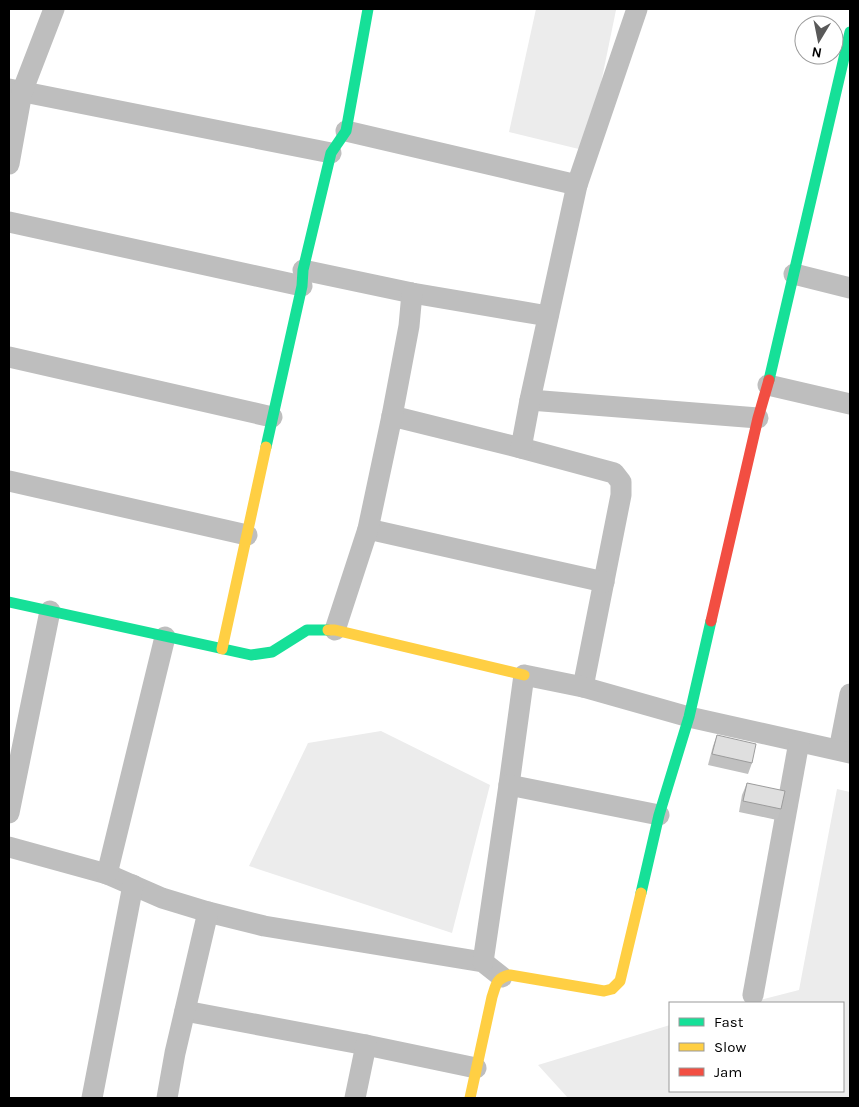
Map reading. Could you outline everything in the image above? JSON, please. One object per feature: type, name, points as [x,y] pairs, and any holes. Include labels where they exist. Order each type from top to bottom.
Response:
[{"type":"street","points":[[9,164],[15,90],[54,9]]},
{"type":"street","points":[[222,649],[331,153],[346,131],[368,9]]},
{"type":"street","points":[[521,448],[577,185],[637,9]]},
{"type":"street","points":[[470,1098],[492,997],[497,983],[502,977],[510,975],[604,991],[612,989],[620,981],[659,815],[689,717],[850,32]]},
{"type":"street","points":[[15,90],[331,153]]},
{"type":"street","points":[[346,131],[577,185]]},
{"type":"street","points":[[9,222],[303,278],[412,293],[548,316]]},
{"type":"street","points":[[794,274],[850,288]]},
{"type":"street","points":[[336,630],[368,528],[392,416],[412,293]]},
{"type":"street","points":[[9,357],[272,417]]},
{"type":"street","points":[[768,385],[850,404]]},
{"type":"street","points":[[530,400],[758,418]]},
{"type":"street","points":[[392,416],[614,473],[621,482],[604,582],[582,687]]},
{"type":"street","points":[[9,481],[247,535]]},
{"type":"street","points":[[368,528],[604,582]]},
{"type":"street","points":[[9,602],[251,655],[272,652],[307,630],[336,630],[582,687],[689,717],[844,752],[850,694]]},
{"type":"street","points":[[9,813],[50,612]]},
{"type":"street","points":[[107,874],[165,637]]},
{"type":"street","points":[[483,962],[524,675]]},
{"type":"street","points":[[753,995],[799,742]]},
{"type":"street","points":[[508,785],[659,815]]},
{"type":"street","points":[[9,847],[107,874],[162,898],[208,912],[264,926],[483,962],[502,977]]},
{"type":"street","points":[[92,1098],[133,885]]},
{"type":"street","points":[[167,1098],[175,1053],[208,912]]},
{"type":"street","points":[[185,1011],[476,1068]]},
{"type":"street","points":[[355,1098],[366,1046]]},
{"type":"shaded area","points":[[536,9],[616,10],[587,151],[509,132]]},
{"type":"shaded area","points":[[381,731],[490,785],[452,933],[249,866],[308,743]]},
{"type":"shaded area","points":[[837,789],[850,792],[850,1098],[568,1098],[538,1065],[669,1025],[669,1092],[844,1092],[844,1002],[752,1002],[799,990]]},
{"type":"building","points":[[717,735],[756,744],[752,763],[712,754]]},
{"type":"building","points":[[747,783],[785,791],[781,809],[743,801]]},
{"type":"traffic: fast","points":[[266,447],[302,286],[303,270],[331,153],[346,131],[368,9]]},
{"type":"traffic: fast","points":[[769,380],[850,32]]},
{"type":"traffic: fast","points":[[9,602],[251,655],[272,652],[307,630],[328,630]]},
{"type":"traffic: fast","points":[[641,893],[659,815],[689,717],[711,621]]},
{"type":"traffic: slow","points":[[222,649],[266,447]]},
{"type":"traffic: slow","points":[[328,630],[335,630],[524,675]]},
{"type":"traffic: slow","points":[[470,1098],[492,997],[499,980],[510,975],[604,991],[612,989],[620,981],[641,893]]},
{"type":"traffic: jam","points":[[711,621],[758,418],[769,380]]}]
